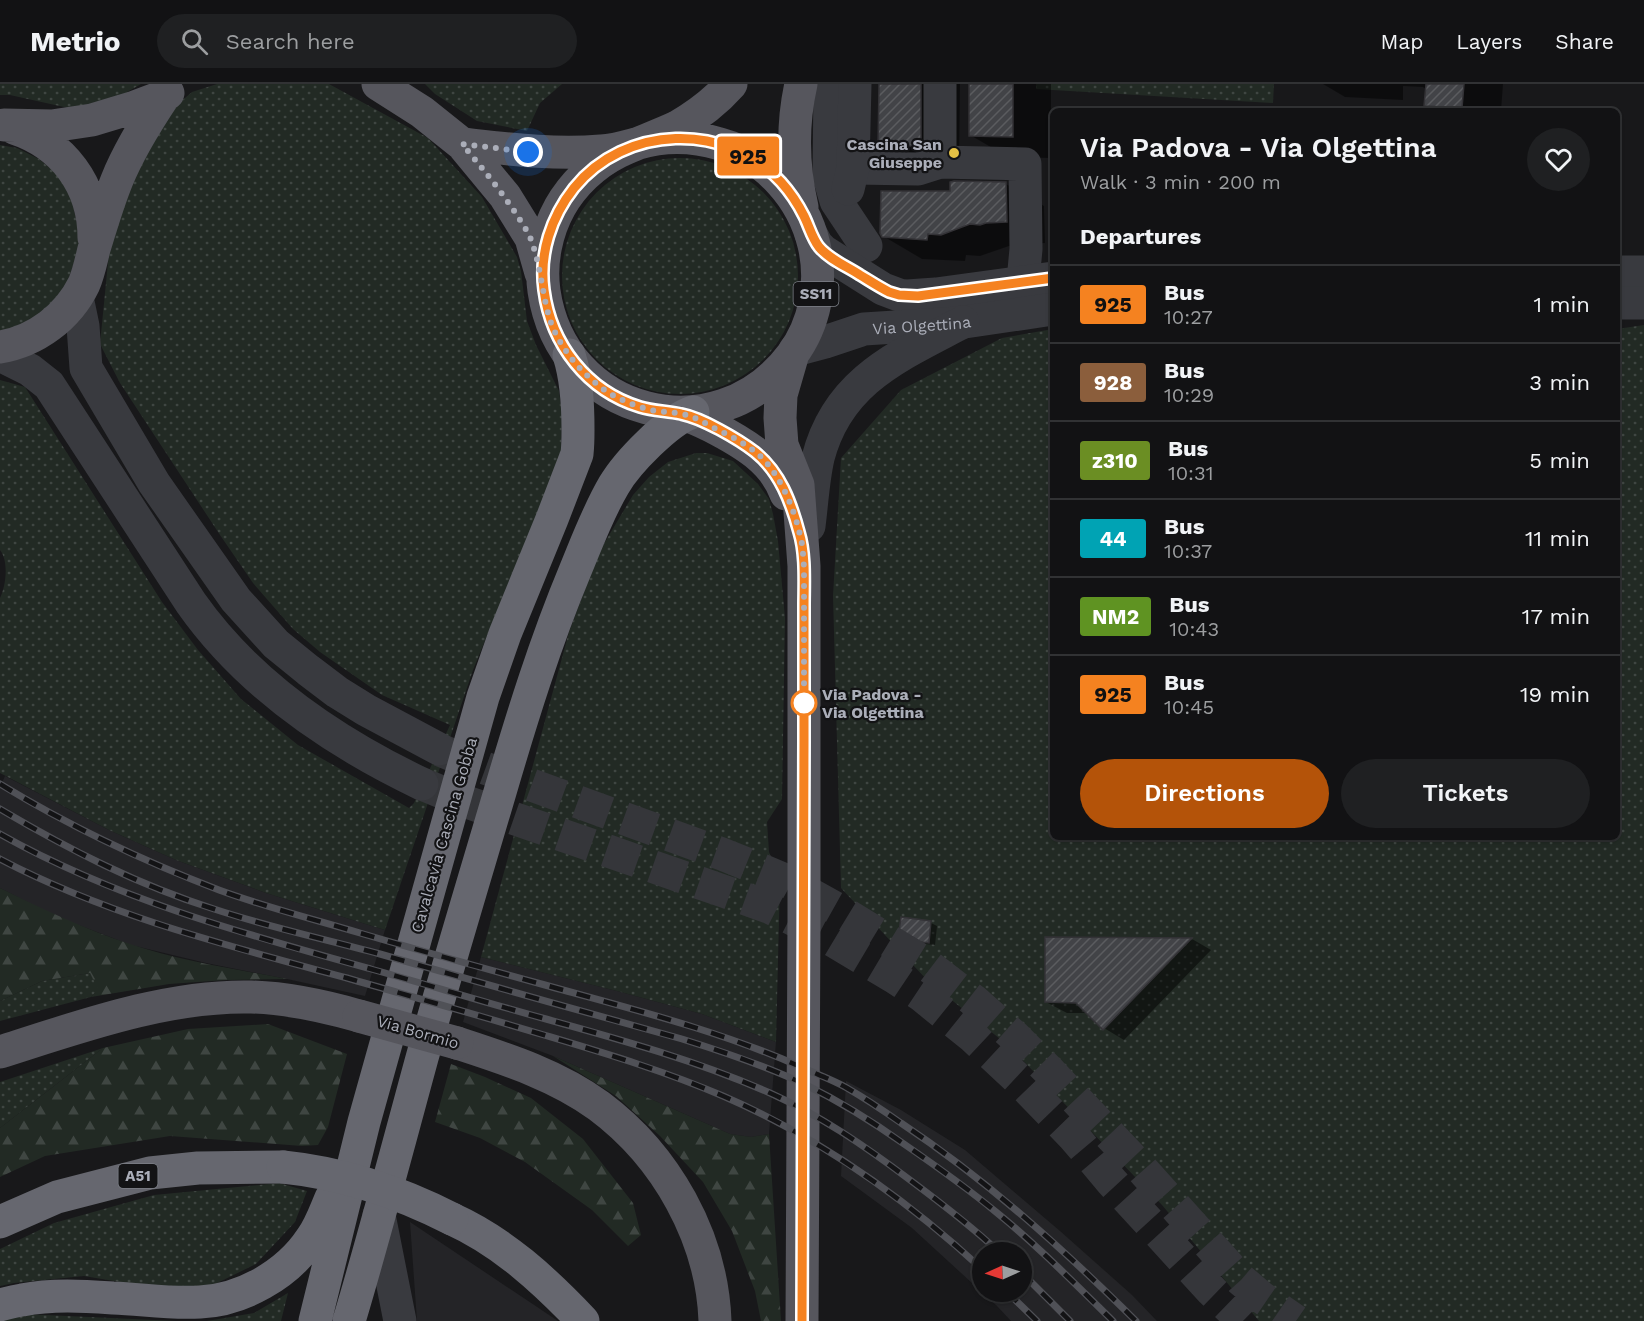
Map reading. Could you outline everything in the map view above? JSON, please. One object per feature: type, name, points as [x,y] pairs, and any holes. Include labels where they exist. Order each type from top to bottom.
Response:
[{"type":"highway","name":"Cavalcavia Cascina Gobba","points":[[315,1321],[364,1122],[483,697],[505,634],[577,454],[578,404],[568,355]]},
{"type":"highway","points":[[349,1321],[493,814],[554,625],[604,502],[615,483],[662,430],[685,413]]},
{"type":"highway","points":[[0,1305],[39,1298],[70,1297],[115,1298],[148,1302],[198,1302],[235,1296],[252,1288],[279,1273],[316,1233],[364,1122]]},
{"type":"highway","name":"A51","points":[[0,1222],[57,1197],[150,1173],[198,1168],[284,1167],[327,1173],[402,1196],[485,1237],[542,1280],[583,1321]]},
{"type":"main road","points":[[378,84],[422,112],[462,144],[505,196],[531,238],[543,283]]},
{"type":"main road","name":"SS11","points":[[731,84],[720,96],[687,120],[600,163],[585,176],[561,207],[546,244],[543,283],[550,321],[558,339],[580,370],[608,393],[641,407],[685,413],[726,405],[742,398],[772,378],[804,335],[810,319],[818,268],[797,184],[795,127],[801,84]]},
{"type":"main road","points":[[2,124],[52,126],[86,121],[118,113],[171,90]]},
{"type":"main road","points":[[0,347],[33,337],[59,318],[77,297],[89,272],[93,251],[123,166],[136,141],[171,90]]},
{"type":"main road","points":[[2,124],[44,141],[63,157],[74,171],[92,209],[93,251]]},
{"type":"main road","name":"SS11","points":[[635,145],[668,138],[701,139],[743,152],[762,164],[778,179],[792,196],[808,225]]},
{"type":"main road","points":[[462,144],[528,152],[604,151],[635,145]]},
{"type":"main road","points":[[795,350],[789,363],[781,395],[780,429],[785,453],[798,486],[802,551],[804,919],[802,1321]]},
{"type":"main road","points":[[685,413],[727,434],[764,460],[783,487],[802,551]]},
{"type":"main road","name":"Via Bormio","points":[[0,1052],[116,1017],[178,1003],[210,998],[250,997],[273,998],[326,1007],[457,1043],[525,1066],[598,1106],[639,1142],[654,1159],[695,1228],[721,1314]]},
{"type":"street","points":[[830,84],[829,177],[836,201],[866,246]]},
{"type":"street","points":[[808,225],[841,199],[847,190],[853,168],[855,84]]},
{"type":"street","points":[[940,84],[940,162]]},
{"type":"street","points":[[853,168],[918,169],[940,162],[1025,164],[1026,249],[1038,279]]},
{"type":"street","name":"Via Olgettina","points":[[808,225],[817,245],[835,260],[883,289],[899,295],[936,294],[1038,279]]},
{"type":"street","points":[[1620,272],[1644,272]]},
{"type":"street","points":[[77,297],[83,326],[86,368],[154,483],[236,600],[268,636],[337,692],[439,749]]},
{"type":"street","points":[[1620,303],[1644,303]]},
{"type":"street","name":"Via Olgettina","points":[[795,350],[864,329],[929,326],[1050,309]]},
{"type":"street","points":[[802,551],[817,462],[825,438],[843,404],[860,384],[880,368],[963,322]]},
{"type":"street","points":[[0,355],[30,370],[49,385],[191,603],[241,663],[272,691],[368,757],[422,784]]},
{"type":"street","points":[[379,1215],[400,1321]]},
{"type":"shaded area","points":[[5,776],[109,830],[176,860],[266,893],[385,930],[365,996],[131,945],[55,916],[0,888],[0,787]]},
{"type":"shaded area","points":[[481,957],[702,1014],[776,1042],[769,1134],[751,1137],[730,1134],[553,1056],[463,1022]]},
{"type":"shaded area","points":[[846,1081],[901,1110],[965,1150],[1132,1295],[1157,1321],[1011,1321],[993,1302],[1032,1302],[1032,1242],[972,1242],[972,1283],[912,1228],[841,1176]]},
{"type":"shaded area","points":[[410,1222],[558,1321],[417,1321]]},
{"type":"green space","points":[[0,84],[141,84],[122,95],[73,109],[10,95],[0,95]]},
{"type":"green space","points":[[217,84],[329,84],[428,138],[482,197],[517,257],[527,321],[559,391],[562,414],[561,455],[473,670],[385,930],[266,893],[176,860],[109,830],[0,773],[0,598],[6,574],[5,560],[0,550],[0,380],[25,387],[162,602],[198,650],[241,699],[298,745],[409,808],[414,803],[450,725],[382,695],[320,652],[293,629],[253,583],[220,535],[120,383],[100,344],[111,232],[154,124],[192,92]]},
{"type":"green space","points":[[425,84],[562,84],[540,103],[527,131],[477,121],[435,94]]},
{"type":"green space","points":[[1036,84],[1274,84],[1273,103],[1036,89]]},
{"type":"green space","points":[[0,145],[17,148],[39,159],[58,175],[71,195],[81,243],[65,289],[49,308],[29,322],[6,330],[0,330]]},
{"type":"green space","points":[[680,158],[725,167],[755,185],[771,201],[784,221],[793,242],[798,276],[789,321],[771,351],[755,367],[735,380],[714,389],[680,394],[635,385],[605,367],[589,351],[576,331],[567,310],[562,276],[571,231],[589,201],[605,185],[625,172],[646,163]]},
{"type":"green space","points":[[1644,325],[1644,1321],[1259,1321],[1162,1205],[1010,1047],[928,981],[841,888],[833,596],[841,458],[901,390],[1002,338],[1050,330],[1050,840],[1620,840],[1620,329]]},
{"type":"green space","points":[[696,453],[707,453],[733,461],[758,484],[769,499],[778,541],[785,618],[782,799],[767,822],[769,852],[780,880],[776,1042],[702,1014],[481,957],[569,632],[599,552],[633,495],[649,477],[668,462]]},
{"type":"green space","points":[[0,888],[64,918],[130,944],[188,960],[287,979],[169,984],[91,997],[98,989],[90,973],[42,981],[0,1001]]},
{"type":"green space","points":[[90,973],[99,989],[91,997],[0,1021],[0,1001],[42,981]]},
{"type":"green space","points":[[268,1024],[347,1054],[328,1127],[318,1145],[302,1146],[170,1136],[45,1156],[0,1177],[0,1128],[103,1048],[188,1029]]},
{"type":"green space","points":[[103,1048],[0,1128],[0,1082]]},
{"type":"green space","points":[[553,1056],[730,1134],[751,1137],[769,1134],[781,1321],[761,1321],[755,1291],[732,1231],[703,1182],[660,1136],[616,1096]]},
{"type":"green space","points":[[451,1064],[531,1098],[583,1139],[633,1203],[641,1235],[628,1246],[592,1210],[525,1162],[480,1138],[435,1122]]},
{"type":"green space","points":[[279,1183],[307,1191],[295,1222],[256,1264],[211,1286],[150,1287],[84,1276],[0,1286],[0,1249],[54,1223],[154,1195]]},
{"type":"green space","points":[[288,1293],[281,1321],[207,1321],[254,1313]]},
{"type":"green space","points":[[2,1313],[176,1321],[0,1321]]},
{"type":"building","points":[[879,84],[921,84],[921,146],[878,146]]},
{"type":"building","points":[[969,84],[1013,84],[1013,137],[969,136]]},
{"type":"building","points":[[1426,84],[1464,84],[1462,108],[1424,106]]},
{"type":"building","points":[[950,182],[1006,182],[1007,222],[970,224],[941,235],[928,234],[927,240],[882,237],[880,233],[881,191],[950,191]]},
{"type":"building","points":[[901,917],[931,921],[929,943],[898,939]]},
{"type":"building","points":[[1045,937],[1192,938],[1103,1030],[1076,1003],[1045,1002]]},
{"type":"tunnel","points":[[440,750],[722,854],[785,880],[922,961],[973,1000],[1015,1037],[1140,1167],[1241,1280],[1296,1321]]},
{"type":"tunnel","points":[[422,784],[461,800],[771,908],[827,937],[894,977],[921,995],[973,1037],[1018,1079],[1074,1137],[1212,1291],[1243,1321]]},
{"type":"railway","points":[[0,784],[107,842],[219,890],[289,913],[706,1031],[770,1054],[836,1082],[875,1105],[964,1168],[1023,1216],[1136,1321]]},
{"type":"railway","points":[[0,809],[104,865],[158,889],[214,909],[682,1039],[745,1060],[806,1085],[881,1128],[974,1194],[1056,1265],[1113,1321]]},
{"type":"railway","points":[[0,834],[89,878],[181,913],[631,1043],[743,1081],[807,1112],[859,1144],[893,1167],[988,1242]]},
{"type":"railway","points":[[0,859],[84,897],[170,928],[589,1049],[657,1070],[723,1096],[793,1130],[827,1150],[892,1194],[972,1260]]},
{"type":"railway","points":[[1032,1283],[1070,1321]]},
{"type":"railway","points":[[1017,1302],[1037,1321]]},
{"type":"bus line","name":"925","points":[[802,1321],[804,567],[801,536],[783,487],[770,466],[759,455],[727,434],[690,416],[658,411],[624,401],[608,393],[580,370],[558,339],[550,321],[543,283],[546,244],[552,225],[572,190],[600,163],[635,145],[657,139],[679,137],[722,144],[743,152],[762,164],[792,196],[804,215],[817,245],[835,260],[889,292],[918,296],[1050,278]]},
{"type":"place","name":"Cascina San Giuseppe","points":[[954,153]]},
{"type":"place","name":"Via Padova - Via Olgettina","points":[[804,703]]},
{"type":"route","points":[[528,152],[462,144],[505,196],[531,238],[550,321],[568,355],[580,370],[608,393],[641,407],[690,416],[747,446],[770,466],[783,487],[801,536],[804,567],[804,703]]}]
